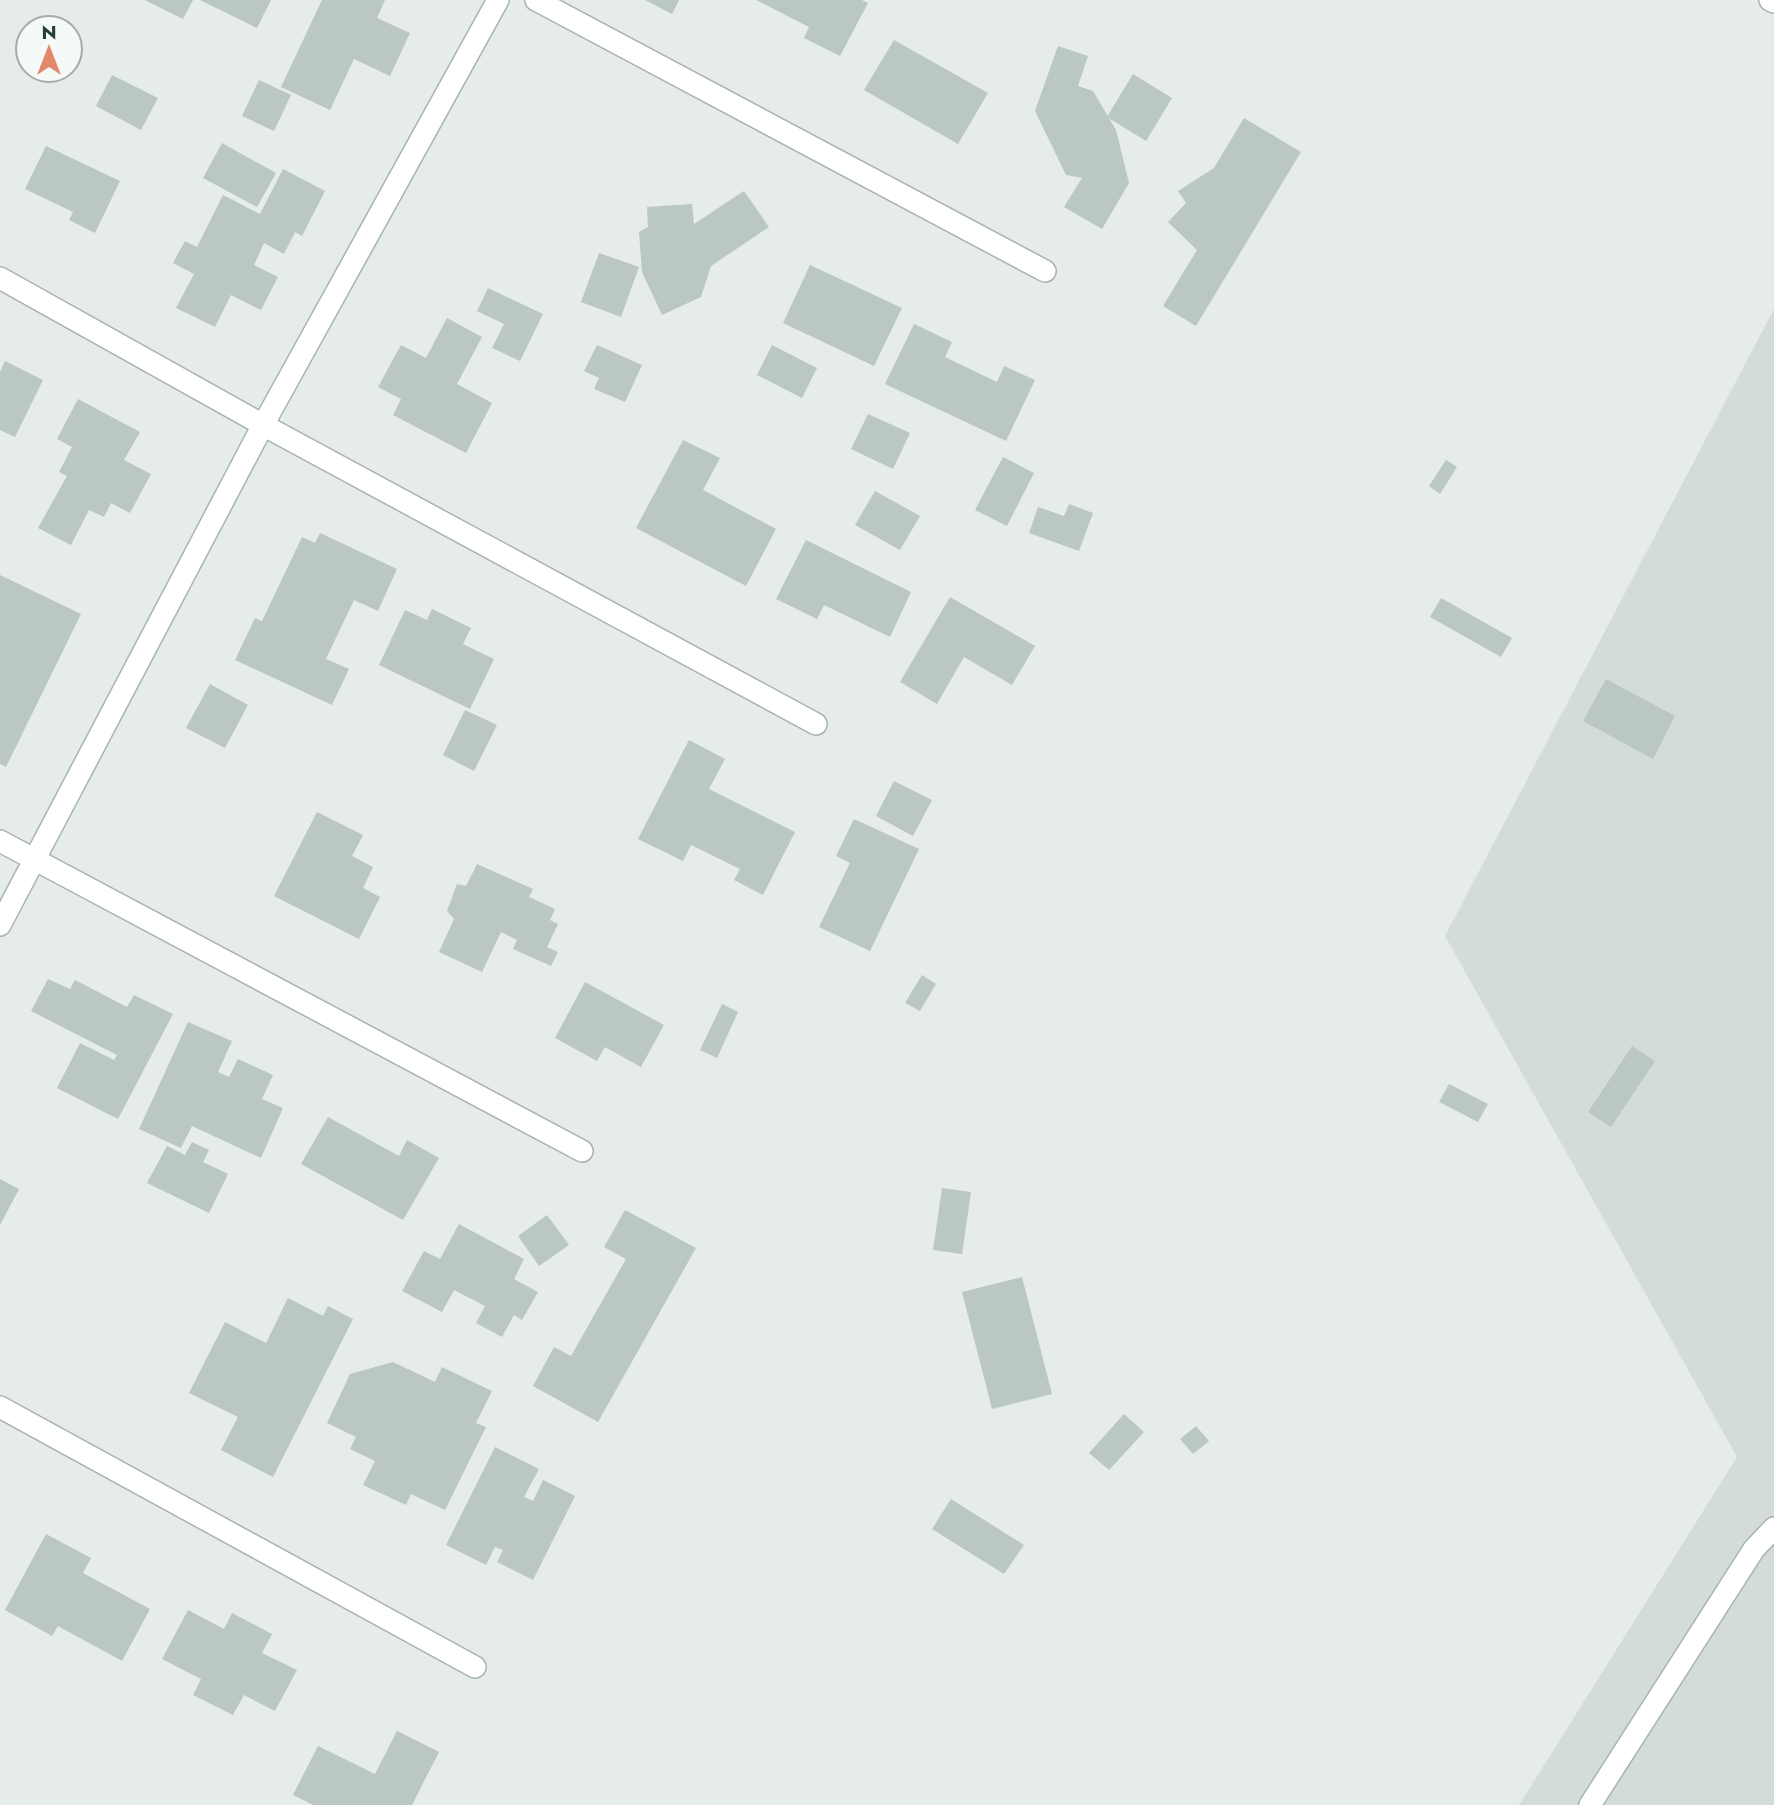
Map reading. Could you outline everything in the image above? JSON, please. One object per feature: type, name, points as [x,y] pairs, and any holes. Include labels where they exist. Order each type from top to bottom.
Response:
[{"type":"street","points":[[0,925],[263,425],[498,0]]},
{"type":"street","points":[[536,0],[1045,271]]},
{"type":"street","points":[[0,278],[263,425],[816,724]]},
{"type":"street","points":[[0,841],[582,1151]]},
{"type":"street","points":[[0,1407],[475,1667]]},
{"type":"street","points":[[1590,1805],[1754,1549],[1774,1528]]},
{"type":"shaded area","points":[[1774,309],[1774,1805],[1519,1805],[1737,1457],[1445,936]]},
{"type":"building","points":[[145,0],[193,0],[183,19]]},
{"type":"building","points":[[200,0],[271,0],[257,28]]},
{"type":"building","points":[[322,0],[385,0],[377,18],[410,33],[390,76],[354,59],[330,110],[281,87]]},
{"type":"building","points":[[645,0],[679,0],[672,14]]},
{"type":"building","points":[[756,0],[862,0],[868,3],[840,56],[804,38],[809,27]]},
{"type":"building","points":[[894,40],[988,93],[958,144],[864,90]]},
{"type":"building","points":[[1058,46],[1088,56],[1078,86],[1093,91],[1116,130],[1129,183],[1102,229],[1064,207],[1082,178],[1066,175],[1035,111]]},
{"type":"building","points":[[1133,74],[1172,98],[1146,141],[1107,117]]},
{"type":"building","points":[[112,75],[158,98],[141,130],[96,106]]},
{"type":"building","points":[[259,80],[291,95],[274,131],[242,116]]},
{"type":"building","points":[[1244,118],[1301,152],[1196,326],[1163,306],[1197,250],[1168,222],[1186,203],[1178,191],[1214,168]]},
{"type":"building","points":[[222,143],[276,173],[257,207],[203,178]]},
{"type":"building","points":[[46,146],[120,181],[95,233],[69,220],[73,212],[25,189]]},
{"type":"building","points":[[283,169],[325,191],[302,236],[295,232],[284,254],[264,243],[254,265],[278,277],[261,310],[231,295],[215,327],[176,308],[194,274],[173,263],[185,241],[197,247],[223,195],[260,214]]},
{"type":"building","points":[[744,191],[769,227],[711,266],[701,297],[662,315],[642,272],[639,232],[648,227],[647,207],[692,204],[694,224]]},
{"type":"building","points":[[599,253],[639,267],[621,317],[581,302]]},
{"type":"building","points":[[810,265],[902,308],[874,366],[783,323]]},
{"type":"building","points":[[488,288],[543,314],[520,361],[492,348],[504,324],[477,311]]},
{"type":"building","points":[[447,318],[482,337],[457,384],[492,403],[466,453],[393,415],[401,399],[378,387],[401,345],[426,358]]},
{"type":"building","points":[[914,324],[952,342],[945,357],[997,382],[1004,366],[1035,380],[1006,441],[885,384]]},
{"type":"building","points":[[597,345],[642,365],[625,402],[594,389],[599,378],[584,371]]},
{"type":"building","points":[[772,345],[817,368],[802,398],[757,375]]},
{"type":"building","points":[[5,361],[43,380],[15,437],[0,430],[0,372]]},
{"type":"building","points":[[78,399],[140,432],[124,460],[151,474],[130,513],[111,503],[104,517],[89,510],[71,545],[38,528],[67,476],[59,472],[72,447],[57,439]]},
{"type":"building","points":[[868,414],[910,433],[893,469],[851,449]]},
{"type":"building","points":[[683,440],[720,458],[703,490],[776,529],[746,586],[636,528]]},
{"type":"building","points":[[1003,457],[1034,473],[1007,526],[975,510]]},
{"type":"building","points":[[1446,460],[1457,467],[1440,494],[1429,486]]},
{"type":"building","points":[[875,491],[920,516],[900,550],[855,525]]},
{"type":"building","points":[[1069,504],[1093,513],[1079,551],[1029,533],[1038,507],[1064,516]]},
{"type":"building","points":[[320,533],[397,569],[378,611],[354,600],[326,659],[349,669],[332,705],[235,660],[255,618],[262,621],[302,537],[315,543]]},
{"type":"building","points":[[806,540],[911,592],[890,637],[824,605],[817,619],[776,599]]},
{"type":"building","points":[[0,575],[81,614],[6,767],[0,764]]},
{"type":"building","points":[[950,597],[1035,646],[1012,685],[964,657],[937,704],[900,682]]},
{"type":"building","points":[[1441,598],[1512,638],[1501,657],[1430,617]]},
{"type":"building","points":[[432,609],[471,628],[463,644],[494,659],[470,709],[379,665],[405,610],[427,620]]},
{"type":"building","points":[[1606,679],[1675,716],[1653,759],[1583,721]]},
{"type":"building","points":[[210,684],[248,705],[225,748],[186,728]]},
{"type":"building","points":[[465,710],[497,725],[474,771],[443,755]]},
{"type":"building","points":[[689,740],[725,759],[709,789],[795,832],[763,895],[734,880],[740,869],[691,845],[683,861],[638,839]]},
{"type":"building","points":[[894,781],[932,800],[913,836],[876,816]]},
{"type":"building","points":[[317,812],[363,835],[352,856],[373,867],[363,888],[380,897],[359,939],[274,896]]},
{"type":"building","points":[[854,819],[919,849],[870,951],[819,927],[850,863],[836,856]]},
{"type":"building","points":[[477,864],[533,889],[529,897],[555,909],[550,920],[558,924],[547,947],[558,952],[551,966],[513,949],[517,940],[501,932],[482,972],[439,952],[454,919],[447,911],[457,884],[466,886]]},
{"type":"building","points":[[922,975],[936,984],[920,1011],[905,1003]]},
{"type":"building","points":[[48,979],[70,989],[75,980],[127,1007],[134,995],[173,1014],[118,1119],[57,1088],[80,1043],[114,1060],[117,1055],[31,1011]]},
{"type":"building","points":[[585,982],[664,1025],[641,1067],[605,1047],[597,1061],[555,1038]]},
{"type":"building","points":[[722,1004],[738,1012],[717,1058],[700,1050]]},
{"type":"building","points":[[188,1022],[232,1041],[218,1072],[229,1077],[238,1059],[273,1075],[262,1099],[283,1108],[261,1158],[192,1126],[181,1148],[139,1129]]},
{"type":"building","points":[[1632,1046],[1655,1061],[1611,1127],[1588,1112]]},
{"type":"building","points":[[1449,1084],[1488,1104],[1478,1122],[1439,1102]]},
{"type":"building","points":[[328,1117],[399,1156],[407,1140],[439,1158],[403,1220],[301,1164]]},
{"type":"building","points":[[192,1142],[209,1150],[203,1162],[228,1174],[209,1213],[147,1183],[167,1146],[185,1155]]},
{"type":"building","points":[[0,1179],[19,1189],[0,1225]]},
{"type":"building","points":[[942,1188],[971,1192],[962,1254],[933,1250]]},
{"type":"building","points":[[625,1210],[696,1248],[598,1422],[533,1386],[554,1347],[571,1356],[626,1259],[604,1247]]},
{"type":"building","points":[[547,1215],[569,1245],[539,1266],[518,1236]]},
{"type":"building","points":[[459,1224],[524,1259],[514,1279],[538,1292],[522,1320],[514,1315],[502,1337],[476,1323],[485,1306],[454,1290],[442,1312],[402,1291],[424,1251],[440,1259]]},
{"type":"building","points":[[1022,1277],[1052,1394],[992,1409],[962,1292]]},
{"type":"building","points":[[288,1298],[323,1316],[328,1306],[353,1319],[273,1477],[221,1450],[238,1417],[189,1393],[225,1322],[266,1343]]},
{"type":"building","points":[[393,1362],[435,1382],[442,1367],[492,1391],[476,1423],[486,1427],[445,1510],[411,1494],[406,1505],[363,1485],[375,1461],[350,1449],[356,1437],[327,1423],[350,1374]]},
{"type":"building","points":[[1124,1414],[1144,1432],[1109,1470],[1089,1453]]},
{"type":"building","points":[[1196,1426],[1209,1441],[1193,1454],[1180,1439]]},
{"type":"building","points":[[495,1447],[539,1469],[524,1497],[533,1501],[543,1480],[575,1496],[533,1580],[497,1562],[503,1550],[495,1547],[486,1565],[446,1545]]},
{"type":"building","points":[[951,1499],[1024,1545],[1004,1574],[932,1529]]},
{"type":"building","points":[[46,1534],[91,1558],[83,1573],[150,1609],[122,1661],[58,1626],[52,1636],[5,1610]]},
{"type":"building","points":[[188,1610],[224,1629],[232,1613],[272,1634],[262,1653],[297,1670],[275,1711],[244,1695],[233,1715],[193,1695],[201,1679],[162,1659]]},
{"type":"building","points":[[397,1731],[439,1752],[412,1805],[313,1805],[293,1795],[318,1746],[375,1774]]}]
